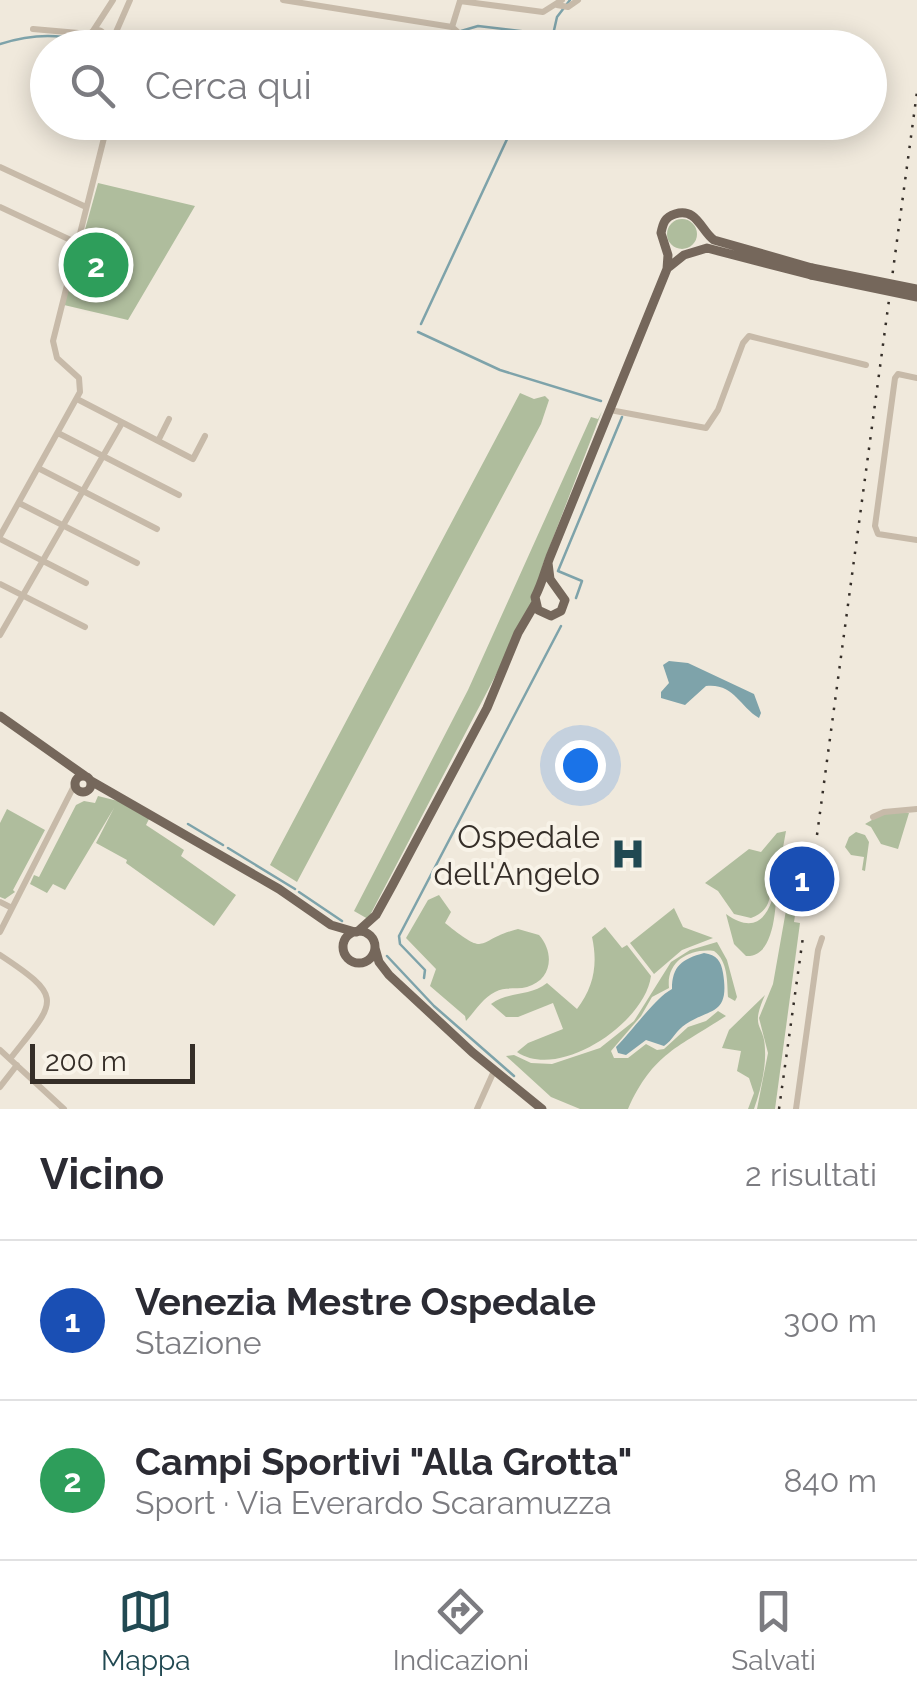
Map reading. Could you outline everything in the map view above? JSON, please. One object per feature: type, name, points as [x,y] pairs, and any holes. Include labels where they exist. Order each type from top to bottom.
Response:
[{"type":"main road","points":[[344,946],[376,915],[487,708],[518,633],[535,604],[667,269],[669,259],[661,231],[672,215],[690,214],[714,240],[811,272],[917,289]]},
{"type":"main road","points":[[696,250],[703,230]]},
{"type":"main road","points":[[666,247],[684,254]]},
{"type":"main road","points":[[667,269],[684,254],[718,250],[917,297]]},
{"type":"main road","points":[[527,620],[556,614],[564,607],[564,594],[550,579],[548,563]]},
{"type":"main road","points":[[542,588],[556,587]]},
{"type":"main road","points":[[535,604],[545,615]]},
{"type":"main road","points":[[0,716],[66,764],[82,784],[126,801],[279,889],[331,925],[367,934],[378,962],[389,975],[494,1071],[542,1109]]},
{"type":"main road","points":[[362,963],[372,957],[376,915]]},
{"type":"main road","points":[[331,925],[349,959],[389,975]]},
{"type":"street","points":[[98,30],[98,21],[113,0]]},
{"type":"street","points":[[114,30],[130,0]]},
{"type":"street","points":[[282,0],[450,30]]},
{"type":"street","points":[[456,30],[460,0],[539,12],[578,0]]},
{"type":"street","points":[[33,29],[39,30]]},
{"type":"street","points":[[86,583],[0,538],[81,388],[79,378],[53,350],[103,140]]},
{"type":"street","points":[[0,167],[86,208]]},
{"type":"street","points":[[0,207],[78,243]]},
{"type":"street","points":[[56,288],[66,292]]},
{"type":"street","points":[[610,410],[706,428],[718,410],[749,336],[866,365]]},
{"type":"street","points":[[917,378],[898,374],[895,378],[874,526],[876,534],[917,540]]},
{"type":"street","points":[[77,399],[193,459],[205,436]]},
{"type":"street","points":[[158,441],[169,419]]},
{"type":"street","points":[[0,634],[122,423]]},
{"type":"street","points":[[58,433],[180,495]]},
{"type":"street","points":[[38,468],[157,529]]},
{"type":"street","points":[[19,503],[138,563]]},
{"type":"street","points":[[0,584],[85,627]]},
{"type":"street","points":[[0,932],[70,797],[82,784]]},
{"type":"street","points":[[873,817],[917,809]]},
{"type":"street","points":[[0,902],[12,908]]},
{"type":"street","points":[[796,1109],[822,938]]},
{"type":"street","points":[[0,955],[40,982],[46,994],[41,1019],[10,1059]]},
{"type":"street","points":[[0,1050],[63,1108]]},
{"type":"street","points":[[0,1087],[17,1066]]},
{"type":"street","points":[[477,1109],[494,1071]]},
{"type":"green space","points":[[98,183],[195,206],[128,320],[64,305]]},
{"type":"green space","points":[[682,219],[693,223],[697,234],[693,245],[682,249],[671,245],[667,234],[671,223]]},
{"type":"green space","points":[[520,393],[549,400],[541,424],[297,882],[270,865]]},
{"type":"green space","points":[[602,411],[543,564],[533,604],[368,919],[354,911],[468,690],[591,417],[598,419]]},
{"type":"green space","points":[[98,796],[118,801],[149,819],[146,825],[184,850],[181,856],[236,895],[214,926],[127,860],[96,843],[114,808],[65,890],[53,884],[47,893],[30,884],[34,875],[39,877],[76,805],[84,801],[95,803]]},
{"type":"green space","points":[[7,809],[45,830],[15,892],[5,899],[0,897],[0,823]]},
{"type":"green space","points":[[884,813],[909,813],[898,849],[881,844],[865,824]]},
{"type":"green space","points":[[786,831],[779,870],[771,870],[770,897],[765,909],[751,918],[734,914],[718,891],[705,883],[749,849],[761,852],[777,833]]},
{"type":"green space","points":[[856,832],[865,835],[869,842],[865,871],[864,857],[851,855],[845,847]]},
{"type":"green space","points":[[777,880],[769,939],[756,954],[746,956],[734,944],[726,914],[738,921],[756,922],[768,910]]},
{"type":"green space","points":[[791,882],[799,890],[794,922],[800,923],[775,1109],[757,1109],[768,1053],[759,1018],[773,984]]},
{"type":"green space","points":[[439,895],[451,912],[445,923],[476,944],[518,929],[539,935],[549,958],[542,978],[527,987],[495,992],[466,1021],[430,986],[436,969],[406,938],[428,900]]},
{"type":"green space","points":[[674,908],[683,927],[713,938],[682,950],[654,974],[630,943]]},
{"type":"green space","points":[[605,927],[622,948],[627,945],[651,976],[633,1012],[598,1042],[576,1053],[535,1059],[517,1052],[528,1043],[563,1029],[553,1003],[518,1017],[506,1017],[491,1004],[547,983],[577,1009],[593,975],[592,937]]},
{"type":"green space","points":[[717,942],[727,960],[735,1001],[728,997],[724,966],[714,951],[696,952],[675,964],[669,988],[652,997],[641,1016],[611,1051],[614,1058],[628,1058],[646,1044],[664,1049],[688,1027],[706,1021],[718,1011],[726,1016],[658,1063],[628,1109],[580,1109],[551,1097],[506,1056],[552,1064],[600,1048],[634,1021],[671,962],[690,950]]},
{"type":"green space","points":[[765,995],[758,1021],[764,1042],[764,1073],[754,1109],[748,1109],[754,1093],[749,1078],[737,1071],[741,1051],[722,1048],[729,1030]]},
{"type":"water","points":[[669,661],[688,663],[754,694],[759,718],[730,692],[715,686],[706,686],[685,705],[661,698],[669,683],[663,665]]},
{"type":"water","points":[[704,953],[715,957],[721,965],[721,1004],[683,1026],[664,1046],[646,1040],[626,1055],[618,1053],[616,1047],[672,989],[680,965]]},
{"type":"waterway","points":[[554,30],[557,17],[570,0]]},
{"type":"waterway","points":[[464,30],[478,26],[511,30]]},
{"type":"waterway","points":[[0,44],[30,37]]},
{"type":"waterway","points":[[421,324],[507,140]]},
{"type":"waterway","points":[[418,332],[500,370],[601,401]]},
{"type":"waterway","points":[[576,598],[582,581],[558,571],[622,417]]},
{"type":"waterway","points":[[424,978],[425,970],[400,944],[399,936],[561,626]]},
{"type":"waterway","points":[[188,824],[223,845]]},
{"type":"waterway","points":[[228,848],[295,889]]},
{"type":"waterway","points":[[299,892],[342,921]]},
{"type":"waterway","points":[[387,956],[434,1006],[514,1076]]},
{"type":"railway","points":[[817,835],[917,92]]},
{"type":"railway","points":[[779,1109],[803,937]]},
{"type":"place","name":"Campi Sportivi \"Alla Grotta\"","points":[[96,265]]},
{"type":"place","name":"Ospedale dell'Angelo","points":[[628,854]]},
{"type":"place","name":"Venezia Mestre Ospedale","points":[[802,879]]}]
